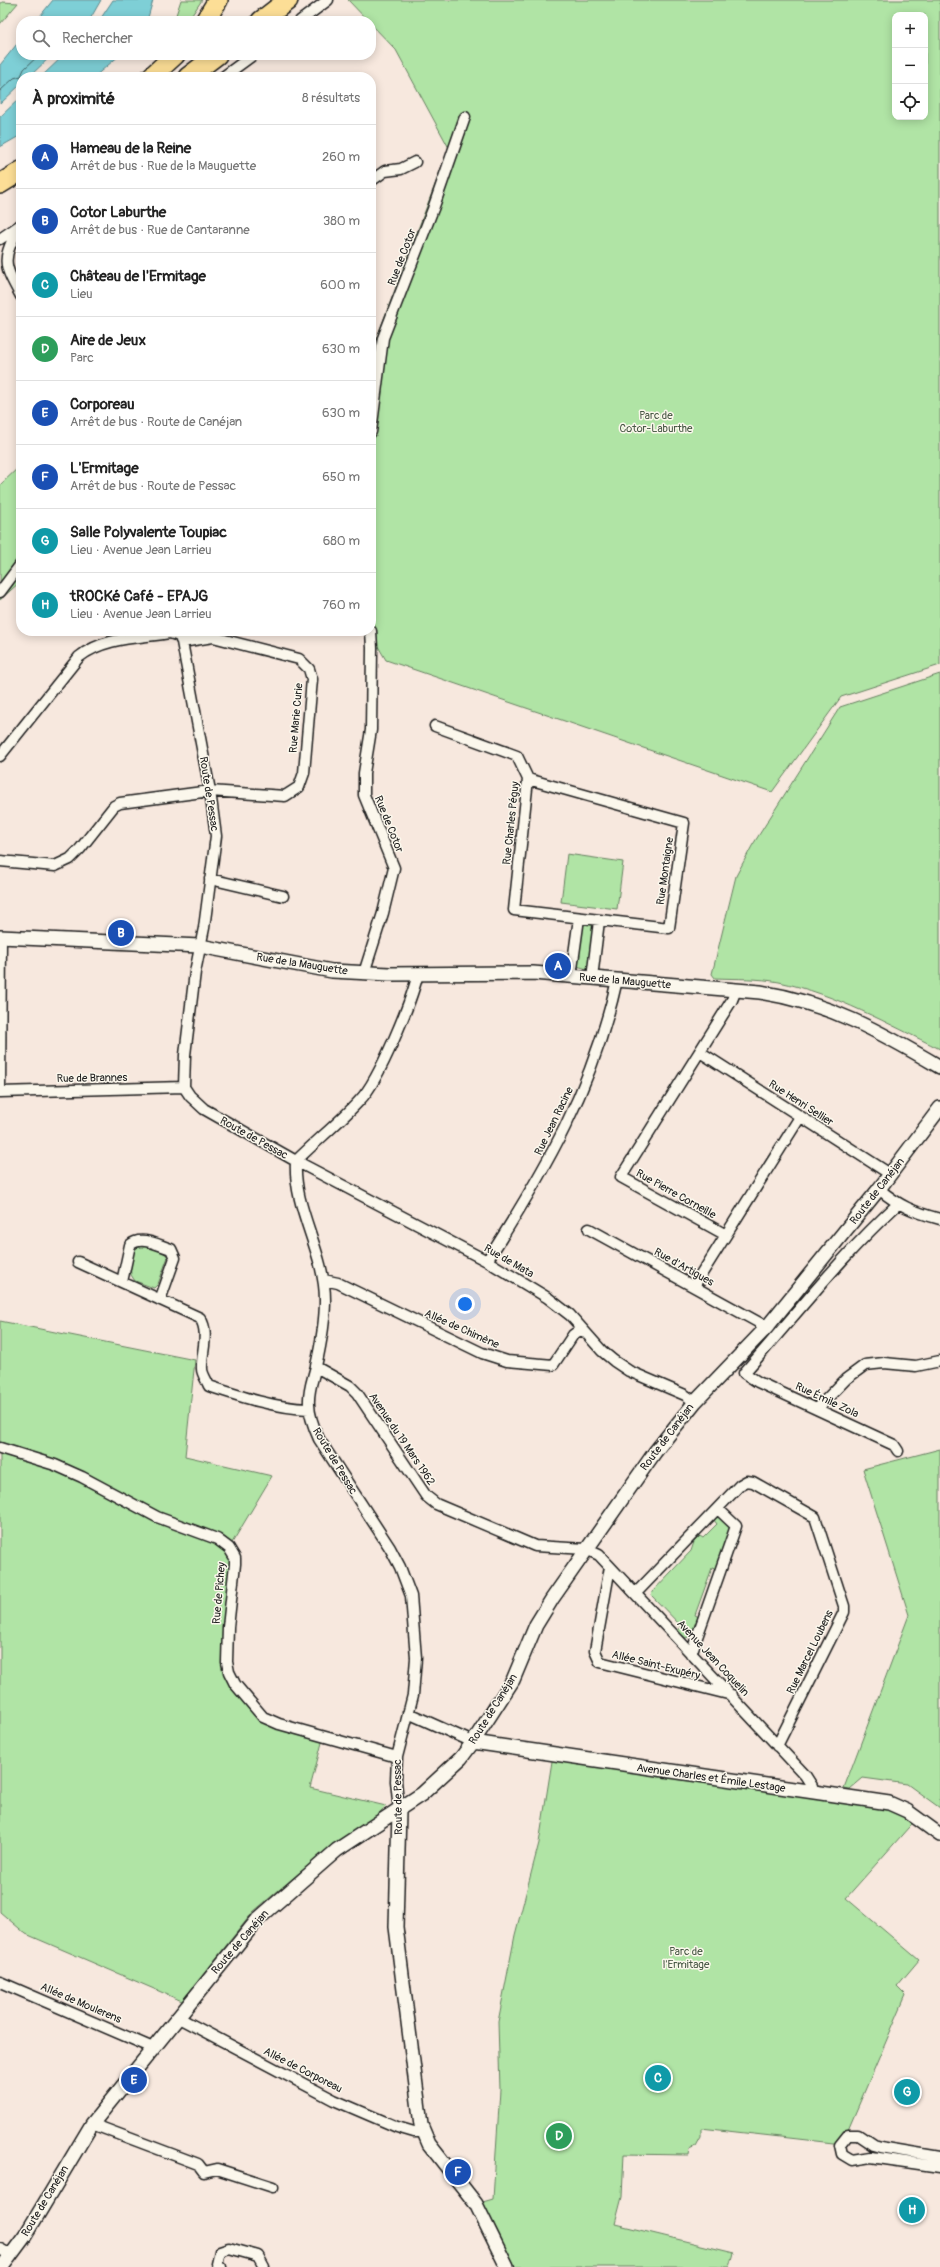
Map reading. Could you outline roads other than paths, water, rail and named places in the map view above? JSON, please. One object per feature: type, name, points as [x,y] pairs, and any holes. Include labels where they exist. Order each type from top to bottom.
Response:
[{"type":"highway","points":[[208,16],[218,0]]},
{"type":"highway","points":[[267,16],[288,0]]},
{"type":"highway","points":[[157,72],[170,60]]},
{"type":"highway","points":[[195,72],[210,60]]},
{"type":"highway","points":[[0,184],[16,174]]},
{"type":"highway","points":[[0,196],[16,188]]},
{"type":"street","points":[[307,16],[328,0]]},
{"type":"street","points":[[230,72],[246,60]]},
{"type":"street","name":"Rue de Cotor","points":[[376,393],[383,338],[433,209],[465,117]]},
{"type":"street","points":[[376,177],[385,171],[401,169],[415,162]]},
{"type":"street","points":[[0,239],[16,228]]},
{"type":"street","points":[[16,235],[5,258],[8,273],[16,287]]},
{"type":"street","points":[[0,592],[16,571]]},
{"type":"street","name":"Rue Marie Curie","points":[[0,756],[79,657],[88,650],[111,642],[150,636]]},
{"type":"street","name":"Rue Marie Curie","points":[[0,861],[55,866],[70,859],[80,849],[114,806],[120,803],[210,792],[285,796],[299,787],[304,773],[312,679],[309,669],[299,659],[213,637],[181,639],[176,636]]},
{"type":"street","name":"Rue de Cotor","points":[[364,973],[383,913],[394,868],[364,795],[364,773],[371,730],[371,636]]},
{"type":"street","name":"Route de Pessac","points":[[181,639],[210,792],[216,836],[189,1016],[183,1078],[184,1087],[196,1104],[296,1161],[295,1181],[324,1280],[325,1299],[323,1329],[316,1367],[309,1389],[309,1409],[319,1439],[390,1548],[408,1586],[413,1605],[416,1658],[413,1695],[397,1757],[396,1781],[399,1812],[397,1939],[422,2132],[429,2144],[476,2204],[507,2267]]},
{"type":"street","name":"Rue Charles Péguy","points":[[435,726],[516,756],[528,779],[514,910]]},
{"type":"street","name":"Rue Montaigne","points":[[514,910],[669,928],[684,823],[528,779]]},
{"type":"street","points":[[210,879],[284,896]]},
{"type":"street","points":[[571,976],[579,918]]},
{"type":"street","points":[[592,978],[599,921]]},
{"type":"street","points":[[0,1092],[1,937]]},
{"type":"street","name":"Rue de la Mauguette","points":[[1,937],[200,946],[315,969],[364,973],[506,972],[736,990],[795,998],[828,1008],[856,1021],[940,1067]]},
{"type":"street","points":[[296,1161],[361,1100],[371,1084],[412,992],[418,973]]},
{"type":"street","name":"Rue Jean Racine","points":[[487,1261],[527,1199],[568,1124],[593,1066],[617,980]]},
{"type":"street","name":"Rue Pierre Corneille","points":[[726,1235],[621,1177],[732,1000],[736,990]]},
{"type":"street","name":"Rue Henri Sellier","points":[[700,1052],[890,1174]]},
{"type":"street","name":"Rue de Brannes","points":[[0,1092],[184,1087]]},
{"type":"street","name":"Route de Canéjan","points":[[2,2267],[5,2252],[25,2236],[92,2124],[258,1918],[337,1850],[399,1812],[431,1786],[461,1758],[513,1680],[536,1625],[586,1549],[655,1452],[694,1402],[767,1326],[879,1188],[940,1108]]},
{"type":"street","points":[[694,1286],[800,1117]]},
{"type":"street","name":"Rue de Mata","points":[[296,1161],[487,1261],[548,1298],[570,1315],[581,1329],[614,1361],[629,1371],[685,1395],[694,1402]]},
{"type":"street","points":[[879,1188],[898,1204],[920,1214],[940,1219]]},
{"type":"street","name":"Rue Émile Zola","points":[[898,1204],[839,1261],[744,1373],[758,1382],[894,1445],[898,1451]]},
{"type":"street","name":"Rue d'Artigues","points":[[589,1229],[767,1326]]},
{"type":"street","points":[[122,1282],[130,1245],[133,1242],[140,1240],[171,1249],[175,1258],[160,1300]]},
{"type":"street","points":[[78,1262],[200,1318],[204,1324],[202,1370],[209,1386],[249,1400],[296,1409],[309,1409]]},
{"type":"street","name":"Allée de Chimène","points":[[324,1280],[338,1283],[476,1350],[507,1361],[553,1365],[572,1335],[581,1329]]},
{"type":"street","points":[[817,1409],[846,1379],[865,1365],[884,1363],[916,1366],[940,1361]]},
{"type":"street","name":"Avenue du 19 Mars 1962","points":[[316,1367],[350,1386],[357,1393],[426,1496],[436,1504],[534,1546],[586,1549]]},
{"type":"street","name":"Rue de Pichey","points":[[0,1448],[23,1454],[82,1477],[157,1517],[217,1539],[229,1548],[235,1558],[235,1564],[227,1662],[235,1684],[263,1717],[279,1724],[397,1757]]},
{"type":"street","name":"Rue Marcel Loubens","points":[[636,1593],[718,1509],[740,1484],[747,1481],[753,1482],[815,1517],[844,1606],[844,1612],[777,1746]]},
{"type":"street","points":[[691,1654],[736,1526],[718,1509]]},
{"type":"street","name":"Avenue Jean Coquelin","points":[[586,1549],[599,1555],[636,1593],[691,1654],[732,1695],[809,1781],[812,1792]]},
{"type":"street","name":"Allée Saint-Exupéry","points":[[610,1567],[595,1651],[600,1662],[732,1695]]},
{"type":"street","points":[[408,1713],[473,1742]]},
{"type":"street","name":"Avenue Charles et Émile Lestage","points":[[473,1742],[889,1803],[907,1811],[940,1835]]},
{"type":"street","name":"Allée de Moulerens","points":[[0,1982],[153,2048]]},
{"type":"street","name":"Allée de Corporeau","points":[[178,2017],[334,2100],[408,2130],[422,2132]]},
{"type":"street","points":[[92,2124],[198,2164],[204,2172],[217,2169],[273,2188]]},
{"type":"street","points":[[940,2157],[872,2145],[858,2135],[848,2135],[840,2145],[842,2154],[852,2160],[871,2157],[885,2158],[940,2167]]},
{"type":"street","points":[[221,2267],[217,2264],[218,2255],[220,2251],[229,2248],[258,2256],[264,2267]]},
{"type":"water","points":[[53,0],[101,0],[92,16],[40,16]]},
{"type":"water","points":[[113,0],[153,0],[148,16],[102,16]]},
{"type":"water","points":[[16,45],[16,60],[47,60],[34,72],[16,72],[16,89],[0,104],[0,65]]},
{"type":"water","points":[[59,60],[114,60],[100,72],[46,72]]},
{"type":"water","points":[[16,102],[16,138],[0,147],[0,117]]},
{"type":"place","name":"Cotor Laburthe","points":[[121,933]]},
{"type":"place","name":"Hameau de la Reine","points":[[558,966]]},
{"type":"place","name":"Château de l'Ermitage","points":[[658,2078]]},
{"type":"place","name":"Corporeau","points":[[134,2080]]},
{"type":"place","name":"Salle Polyvalente Toupiac","points":[[907,2092]]},
{"type":"place","name":"Aire de Jeux","points":[[559,2136]]},
{"type":"place","name":"L'Ermitage","points":[[458,2172]]},
{"type":"place","name":"tROCKé Café - EPAJG","points":[[912,2210]]},
{"type":"park label","name":"Parc de Cotor-Laburthe","points":[[656,421]]},
{"type":"park label","name":"Parc de l'Ermitage","points":[[686,1957]]}]
